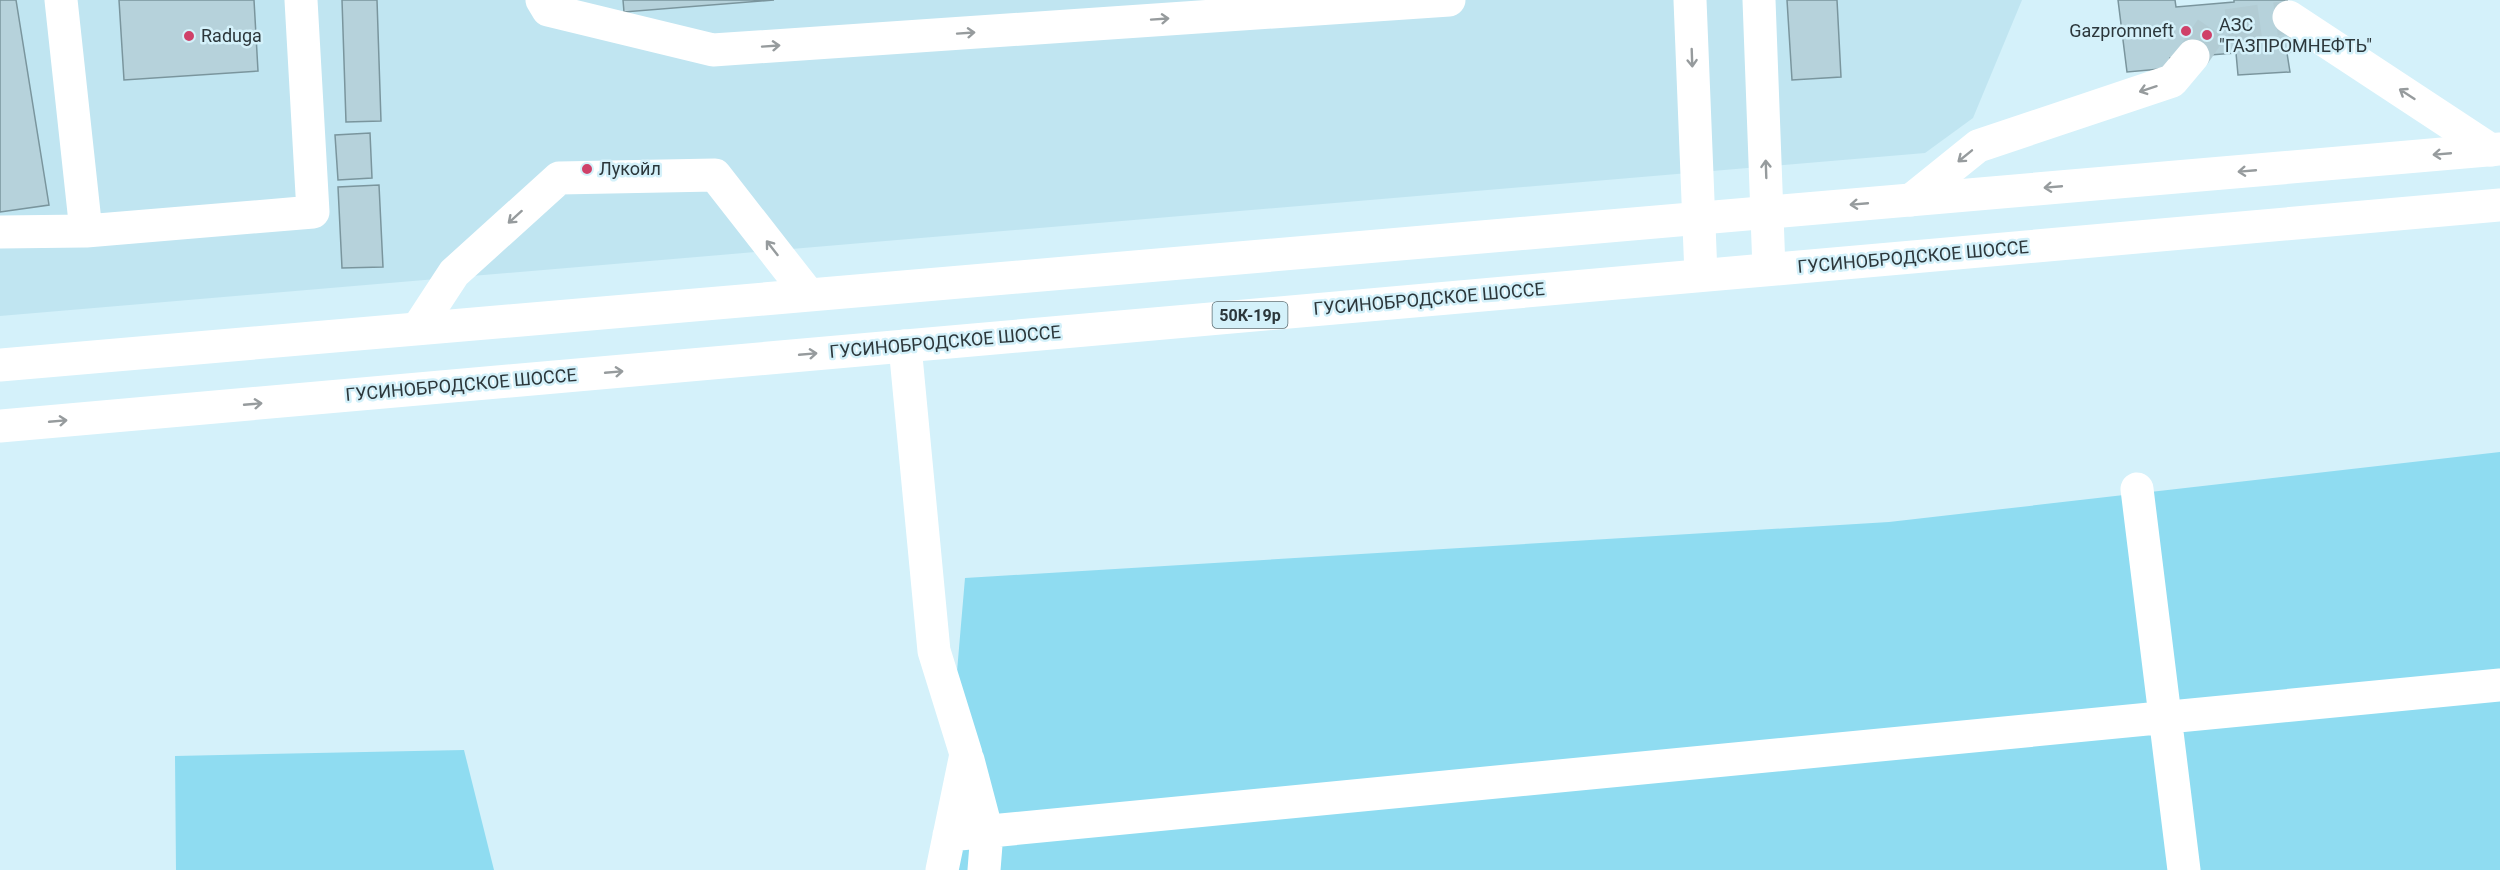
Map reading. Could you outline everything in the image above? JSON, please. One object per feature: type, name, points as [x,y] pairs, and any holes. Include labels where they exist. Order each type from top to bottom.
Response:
[{"type":"main road","points":[[61,0],[86,231]]},
{"type":"main road","points":[[0,232],[86,231],[313,212],[301,0]]},
{"type":"main road","points":[[542,0],[548,10],[713,50],[1449,0]]},
{"type":"main road","points":[[1690,0],[1701,275]]},
{"type":"main road","points":[[1759,0],[1769,269]]},
{"type":"main road","points":[[2289,17],[2495,149]]},
{"type":"main road","points":[[1911,200],[1978,146],[2172,81],[2193,56]]},
{"type":"main road","points":[[0,364],[2495,149]]},
{"type":"main road","points":[[418,328],[454,273],[559,178],[715,175],[808,294]]},
{"type":"main road","name":"ГУСИНОБРОДСКОЕ ШОССЕ","points":[[0,426],[2500,205]]},
{"type":"main road","points":[[905,346],[934,651],[987,832],[984,870]]},
{"type":"main road","points":[[2137,489],[2184,870]]},
{"type":"main road","points":[[949,836],[2500,685]]},
{"type":"main road","points":[[942,870],[966,754]]},
{"type":"shaded area","points":[[0,0],[2022,0],[1973,118],[1925,153],[0,316]]},
{"type":"shaded area","points":[[2500,452],[2500,870],[940,870],[965,578],[1889,522]]},
{"type":"shaded area","points":[[464,750],[494,870],[176,870],[175,756]]},
{"type":"building","points":[[0,0],[16,0],[49,205],[0,212]]},
{"type":"building","name":"Raduga","points":[[119,0],[254,0],[258,71],[124,80]]},
{"type":"building","points":[[342,0],[377,0],[381,121],[346,122]]},
{"type":"building","points":[[623,0],[774,0],[624,12]]},
{"type":"building","points":[[1787,0],[1837,0],[1841,77],[1792,80]]},
{"type":"building","name":"АЗС \"ГАЗПРОМНЕФТЬ\"","points":[[2118,0],[2175,0],[2176,7],[2234,2],[2234,0],[2287,0],[2292,52],[2287,53],[2290,72],[2238,75],[2236,53],[2170,58],[2171,68],[2127,72]]},
{"type":"building","points":[[370,133],[372,178],[338,180],[335,135]]},
{"type":"building","points":[[379,185],[383,267],[342,268],[338,187]]},
{"type":"tunnel","points":[[2193,56],[2212,28],[2289,17]]},
{"type":"place","name":"Gazpromneft","points":[[2186,31]]},
{"type":"place","name":"АЗС \"ГАЗПРОМНЕФТЬ\"","points":[[2207,35]]},
{"type":"place","name":"Raduga","points":[[189,36]]},
{"type":"place","name":"Лукойл","points":[[587,169]]}]
